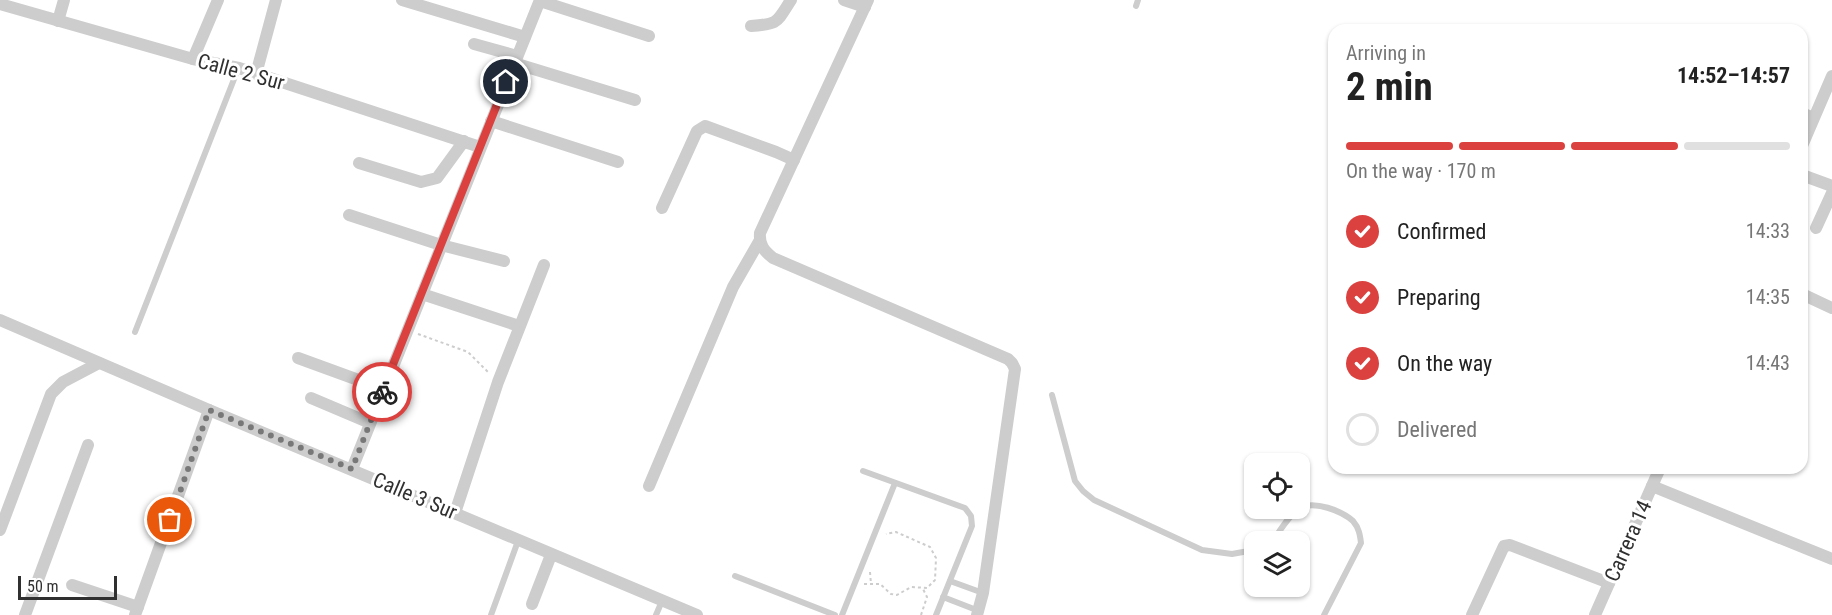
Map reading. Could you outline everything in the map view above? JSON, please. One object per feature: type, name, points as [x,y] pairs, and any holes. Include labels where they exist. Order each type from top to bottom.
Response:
[{"type":"street","points":[[58,21],[64,0]]},
{"type":"street","points":[[193,59],[218,0]]},
{"type":"street","points":[[256,74],[276,0]]},
{"type":"street","points":[[402,0],[525,37]]},
{"type":"street","points":[[352,469],[540,0],[649,36]]},
{"type":"street","points":[[751,26],[773,25],[791,0]]},
{"type":"street","points":[[844,0],[866,3],[760,233],[761,246],[773,258],[1008,359],[1012,363],[1015,369],[983,593],[978,613]]},
{"type":"street","name":"Calle 2 Sur","points":[[0,4],[193,59],[239,68],[480,147]]},
{"type":"street","points":[[474,44],[634,100]]},
{"type":"street","points":[[1808,114],[1832,76]]},
{"type":"street","points":[[491,121],[618,162]]},
{"type":"street","points":[[662,208],[697,131],[705,126],[794,160]]},
{"type":"street","points":[[358,163],[421,183],[437,178],[464,141]]},
{"type":"street","points":[[1808,177],[1832,186]]},
{"type":"street","points":[[1816,228],[1832,193]]},
{"type":"street","points":[[349,215],[441,245],[504,261]]},
{"type":"street","points":[[649,486],[733,287],[760,240]]},
{"type":"street","points":[[455,513],[498,382],[544,265]]},
{"type":"street","points":[[422,294],[519,326]]},
{"type":"street","points":[[1808,297],[1832,308]]},
{"type":"street","name":"Calle 3 Sur","points":[[0,320],[551,555],[698,615]]},
{"type":"street","points":[[298,358],[383,389]]},
{"type":"street","points":[[0,530],[51,394],[63,382],[99,363]]},
{"type":"street","points":[[311,398],[370,423]]},
{"type":"street","points":[[72,585],[136,611],[209,410]]},
{"type":"street","points":[[25,615],[88,445]]},
{"type":"street","name":"Carrera 14","points":[[1595,615],[1657,474]]},
{"type":"street","points":[[1652,486],[1832,559]]},
{"type":"street","points":[[1472,615],[1504,546],[1510,545],[1609,583]]},
{"type":"street","points":[[532,604],[551,555]]},
{"type":"lane","points":[[135,332],[239,68]]},
{"type":"lane","points":[[1052,395],[1075,481],[1094,500],[1202,550],[1232,554],[1244,552]]},
{"type":"lane","points":[[863,471],[965,508],[969,512],[972,526],[936,615]]},
{"type":"lane","points":[[842,615],[895,483]]},
{"type":"lane","points":[[1281,531],[1300,508],[1310,504],[1321,505],[1352,521],[1360,533],[1361,543],[1324,615]]},
{"type":"lane","points":[[491,615],[518,541]]},
{"type":"lane","points":[[735,576],[835,615]]},
{"type":"lane","points":[[950,581],[983,593]]},
{"type":"lane","points":[[943,597],[978,613]]},
{"type":"lane","points":[[656,615],[662,601]]},
{"type":"path","points":[[407,330],[468,352],[498,382]]},
{"type":"path","points":[[855,584],[880,584],[895,596],[900,595],[911,586],[923,588],[930,586],[935,580],[936,558],[933,550],[927,544],[896,532],[886,533],[883,538]]},
{"type":"path","points":[[871,570],[871,584]]},
{"type":"path","points":[[921,615],[927,597],[923,588]]},
{"type":"way so far","points":[[170,520],[209,410],[352,469],[382,392]]},
{"type":"route","points":[[382,392],[506,82]]}]
